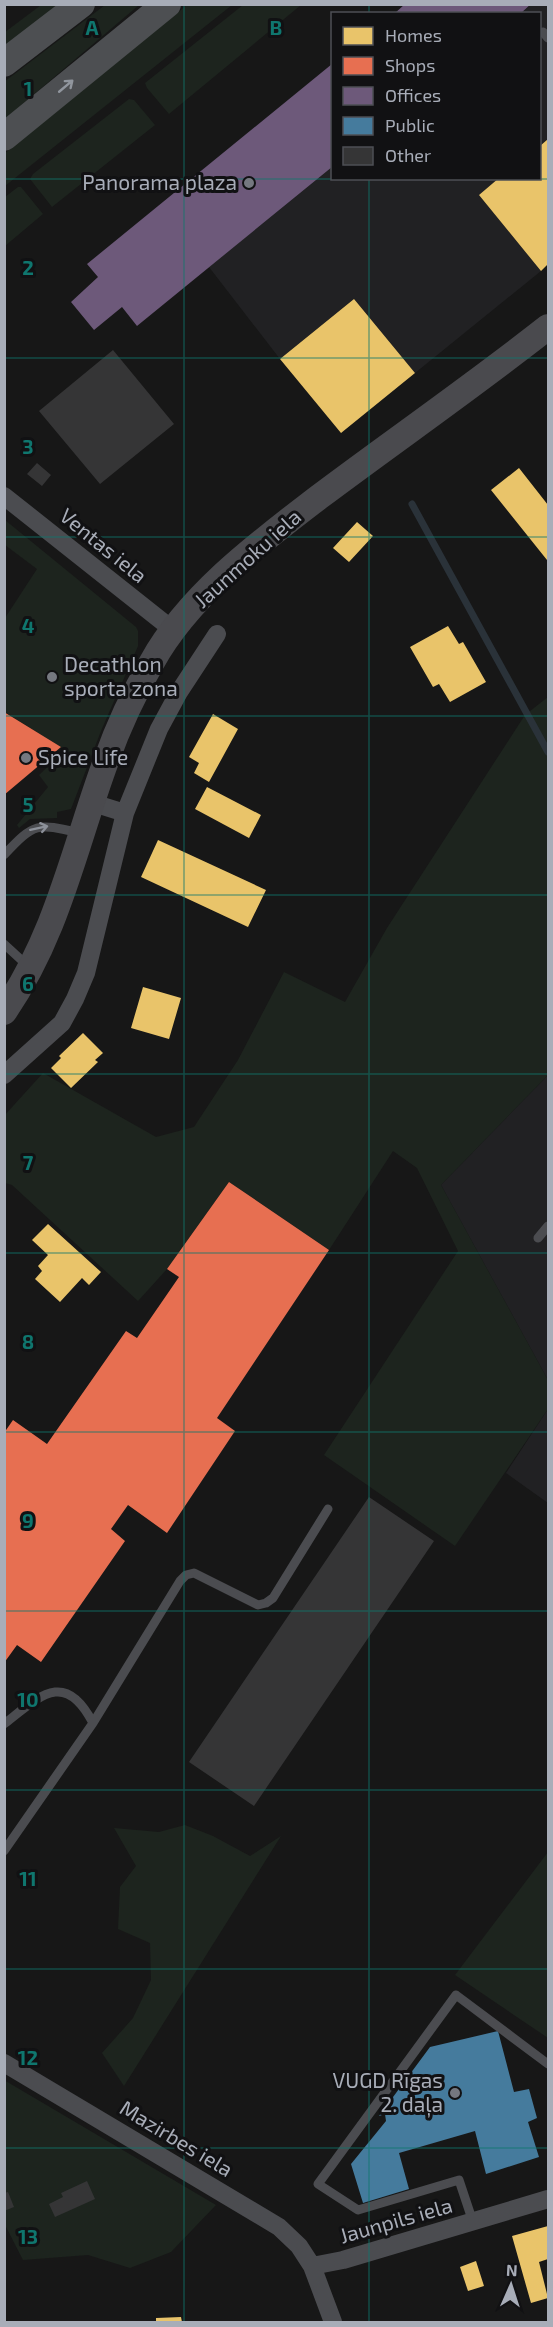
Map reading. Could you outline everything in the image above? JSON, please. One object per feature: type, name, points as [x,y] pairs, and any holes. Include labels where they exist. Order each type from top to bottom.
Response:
[{"type":"main road","points":[[4,63],[81,4]]},
{"type":"main road","points":[[4,137],[167,4]]},
{"type":"street","name":"Jaunmoku iela","points":[[4,1012],[30,969],[54,919],[106,760],[134,695],[153,659],[173,630],[213,585],[260,542],[549,327]]},
{"type":"street","name":"Ventas iela","points":[[4,496],[173,630]]},
{"type":"street","name":"Jaunmoku iela","points":[[4,1075],[62,1023],[75,999],[86,972],[125,813],[159,729],[179,692],[217,634]]},
{"type":"street","points":[[93,803],[125,813]]},
{"type":"street","name":"Mazirbes iela","points":[[4,2063],[279,2227],[299,2246],[312,2266]]},
{"type":"street","name":"Jaunpils iela","points":[[312,2266],[343,2260],[549,2199]]},
{"type":"street","points":[[312,2266],[333,2322]]},
{"type":"lane","points":[[4,855],[23,835],[35,827],[52,826],[83,834]]},
{"type":"lane","points":[[4,944],[30,969]]},
{"type":"lane","points":[[537,1238],[549,1226]]},
{"type":"lane","points":[[4,1851],[93,1723],[180,1581],[186,1575],[194,1573],[258,1605],[266,1603],[273,1598],[328,1509]]},
{"type":"lane","points":[[4,1724],[31,1702],[49,1692],[65,1692],[84,1704],[93,1723]]},
{"type":"lane","points":[[473,2223],[459,2180],[358,2210],[318,2184],[456,1995],[549,2064]]},
{"type":"shaded area","points":[[41,5],[59,5],[5,46],[5,32]]},
{"type":"shaded area","points":[[105,5],[139,5],[5,119],[4,82]]},
{"type":"shaded area","points":[[187,5],[232,5],[5,186],[4,154]]},
{"type":"shaded area","points":[[243,5],[301,5],[169,114],[145,83]]},
{"type":"shaded area","points":[[531,5],[548,5],[548,139],[541,145],[541,12],[522,12]]},
{"type":"shaded area","points":[[129,99],[134,100],[155,125],[52,207],[30,179],[33,174]]},
{"type":"shaded area","points":[[331,168],[331,180],[498,180],[479,195],[541,271],[415,373],[354,299],[280,359],[209,267]]},
{"type":"shaded area","points":[[21,187],[43,214],[5,246],[5,197]]},
{"type":"shaded area","name":"Decathlon sporta zona","points":[[5,520],[138,631],[138,646],[101,731],[71,809],[57,812],[57,818],[30,819],[19,828],[17,825],[48,787],[39,775],[65,750],[5,712],[5,618],[37,569],[5,545]]},
{"type":"shaded area","points":[[548,697],[548,1075],[441,1185],[548,1380],[548,1409],[455,1546],[324,1455],[458,1251],[417,1168],[393,1151],[329,1250],[229,1182],[167,1269],[138,1301],[12,1185],[5,1183],[4,1116],[43,1073],[156,1137],[194,1127],[238,1060],[284,972],[345,1002],[387,928],[525,715]]},
{"type":"shaded area","points":[[548,1075],[548,1380],[441,1185]]},
{"type":"shaded area","points":[[548,1409],[548,1503],[506,1473]]},
{"type":"shaded area","points":[[185,1825],[213,1836],[250,1856],[281,1836],[124,2086],[102,2053],[133,2018],[151,1980],[150,1943],[118,1929],[120,1887],[136,1866],[114,1828],[159,1832]]},
{"type":"shaded area","points":[[548,1852],[548,2038],[455,1975]]},
{"type":"shaded area","points":[[4,2080],[216,2205],[171,2252],[130,2268],[88,2255],[23,2260],[5,2225]]},
{"type":"building: Homes","points":[[548,139],[548,264],[541,271],[479,195],[497,180],[541,180],[541,145]]},
{"type":"building: Homes","points":[[354,299],[415,373],[341,433],[280,359]]},
{"type":"building: Homes","points":[[519,468],[548,505],[547,560],[491,490]]},
{"type":"building: Homes","points":[[357,522],[373,536],[349,562],[333,548]]},
{"type":"building: Homes","points":[[448,626],[459,644],[463,642],[486,682],[450,702],[439,684],[433,687],[410,647]]},
{"type":"building: Homes","points":[[213,714],[238,729],[209,782],[194,773],[199,763],[189,757]]},
{"type":"building: Homes","points":[[207,787],[261,815],[249,838],[195,809]]},
{"type":"building: Homes","points":[[158,840],[266,890],[248,927],[141,877]]},
{"type":"building: Homes","points":[[143,987],[181,998],[169,1039],[131,1028]]},
{"type":"building: Homes","points":[[83,1033],[103,1053],[95,1060],[98,1062],[71,1088],[51,1068],[61,1058],[59,1056]]},
{"type":"building: Homes","points":[[48,1224],[101,1272],[89,1285],[82,1278],[60,1302],[35,1279],[42,1271],[38,1266],[48,1255],[32,1240]]},
{"type":"building: Homes","points":[[548,2226],[548,2259],[539,2262],[548,2298],[531,2303],[512,2236]]},
{"type":"building: Homes","points":[[476,2261],[484,2286],[468,2291],[460,2267]]},
{"type":"building: Homes","points":[[181,2317],[182,2322],[156,2322],[156,2318]]},
{"type":"building: Shops","name":"Spice Life","points":[[4,712],[61,747],[4,795]]},
{"type":"building: Shops","points":[[229,1182],[329,1250],[217,1418],[235,1431],[167,1533],[128,1505],[111,1529],[125,1541],[41,1662],[17,1645],[4,1663],[4,1433],[13,1420],[47,1444],[126,1331],[137,1338],[179,1277],[167,1269]]},
{"type":"building: Offices","points":[[405,4],[531,4],[522,12],[396,12]]},
{"type":"building: Offices","name":"Panorama plaza","points":[[331,65],[331,168],[137,326],[122,307],[94,330],[71,302],[98,277],[87,264]]},
{"type":"building: Public","points":[[498,2031],[514,2092],[529,2089],[537,2118],[528,2122],[539,2157],[486,2174],[475,2131],[399,2153],[409,2189],[363,2203],[351,2164],[386,2121],[385,2114],[379,2116],[430,2047]]},
{"type":"building: Other","points":[[113,350],[174,424],[100,484],[39,411]]},
{"type":"building: Other","points":[[37,463],[51,475],[42,486],[27,474]]},
{"type":"building: Other","points":[[369,1497],[434,1541],[254,1806],[189,1762]]},
{"type":"building: Other","points":[[87,2181],[95,2199],[55,2217],[49,2204],[63,2197],[61,2193]]},
{"type":"building: Other","points":[[8,2192],[14,2207],[4,2211],[4,2193]]},
{"type":"waterway","points":[[412,504],[548,752]]},
{"type":"place","name":"Panorama plaza","points":[[249,183]]},
{"type":"place","name":"Decathlon sporta zona","points":[[52,677]]},
{"type":"place","name":"Spice Life","points":[[26,758]]},
{"type":"place","name":"VUGD Rīgas 2. daļa","points":[[455,2093]]}]
